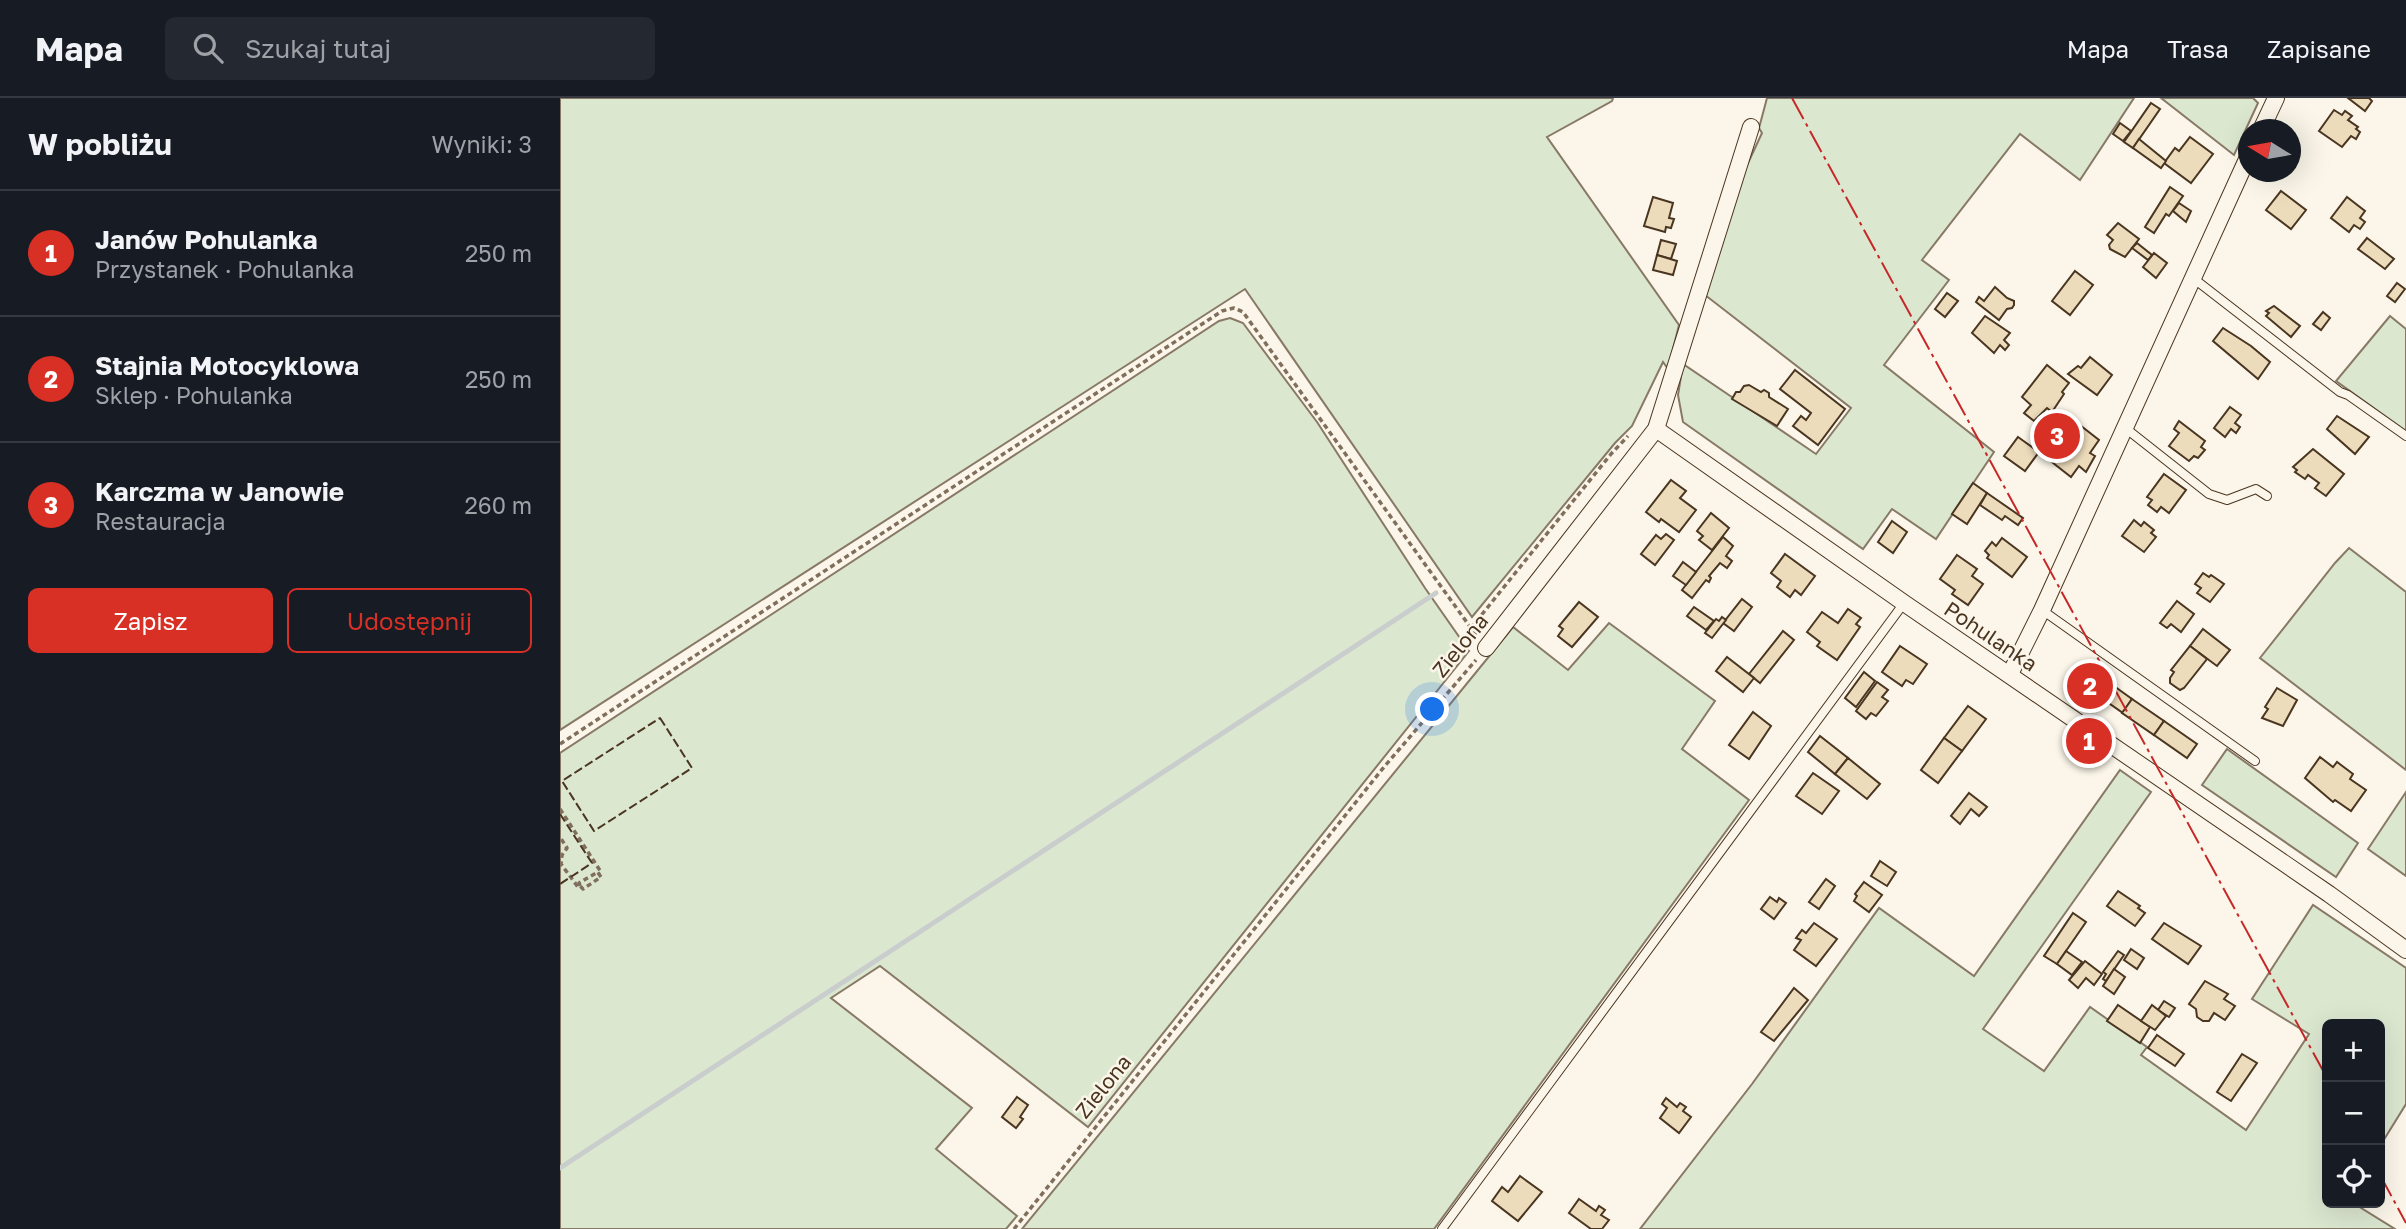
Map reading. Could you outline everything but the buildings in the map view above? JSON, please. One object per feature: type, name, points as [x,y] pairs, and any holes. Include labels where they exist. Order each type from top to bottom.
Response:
[{"type":"street","points":[[2266,119],[2276,98]]},
{"type":"street","name":"Zielona","points":[[1486,648],[1656,429],[1751,127]]},
{"type":"street","points":[[2010,674],[2042,610],[2238,181]]},
{"type":"street","name":"Pohulanka","points":[[1656,429],[2406,950]]},
{"type":"lane","points":[[2193,278],[2340,392],[2406,436]]},
{"type":"lane","points":[[2124,426],[2209,494],[2227,500],[2256,489],[2267,496]]},
{"type":"lane","points":[[1442,1229],[1904,603]]},
{"type":"lane","points":[[2042,610],[2255,761]]},
{"type":"path","points":[[560,744],[1222,311],[1234,308],[1243,312],[1486,648]]},
{"type":"path","points":[[1471,628],[1611,454],[1632,433]]},
{"type":"path","name":"Zielona","points":[[1014,1229],[1384,767],[1486,648]]},
{"type":"path","points":[[560,809],[601,872],[601,877],[583,889],[578,887],[563,867],[561,860],[567,848],[560,837]]},
{"type":"green space","points":[[560,98],[1613,98],[1547,137],[1679,325],[1668,369],[1663,362],[1632,426],[1615,443],[1472,617],[1245,289],[560,730]]},
{"type":"green space","points":[[1767,98],[2134,98],[2080,180],[2020,134],[1922,260],[1949,280],[1884,365],[1994,452],[1936,539],[1892,509],[1863,549],[1683,422],[1678,395],[1683,364],[1816,454],[1851,408],[1705,295],[1742,176],[1762,133],[1759,128]]},
{"type":"green space","points":[[2161,98],[2253,98],[2258,103],[2251,119],[2238,119],[2238,146],[2234,155]]},
{"type":"green space","points":[[2390,316],[2406,329],[2406,431],[2336,381]]},
{"type":"green space","points":[[1230,318],[1243,323],[1317,422],[1469,651],[1088,1127],[880,966],[831,998],[972,1108],[936,1149],[1017,1216],[1006,1229],[560,1229],[560,753],[1219,321]]},
{"type":"green space","points":[[2349,548],[2406,592],[2406,770],[2260,658]]},
{"type":"green space","points":[[1609,623],[1715,701],[1682,749],[1749,800],[1434,1229],[1022,1229],[1513,627],[1568,670]]},
{"type":"green space","points":[[2227,749],[2358,843],[2336,877],[2202,785]]},
{"type":"green space","points":[[2120,770],[2151,792],[1983,1029],[2044,1071],[2090,1007],[2147,1047],[2141,1055],[2246,1130],[2309,1034],[2252,999],[2313,905],[2406,968],[2406,1104],[2385,1138],[2385,1019],[2322,1019],[2322,1208],[2361,1208],[2395,1229],[1640,1229],[1752,1084],[1879,908],[1974,976]]},
{"type":"green space","points":[[2406,792],[2406,876],[2368,849]]},
{"type":"waterway","points":[[560,1168],[1436,593]]},
{"type":"fence","points":[[660,718],[692,768],[594,831],[562,781],[660,718]]},
{"type":"fence","points":[[560,814],[592,863],[560,884]]},
{"type":"power","points":[[1792,98],[2322,1069]]},
{"type":"power","points":[[2385,1184],[2406,1223]]},
{"type":"place","name":"Karczma w Janowie","points":[[2057,436]]},
{"type":"place","name":"Stajnia Motocyklowa","points":[[2090,686]]},
{"type":"place","name":"Janów Pohulanka","points":[[2089,741]]}]
